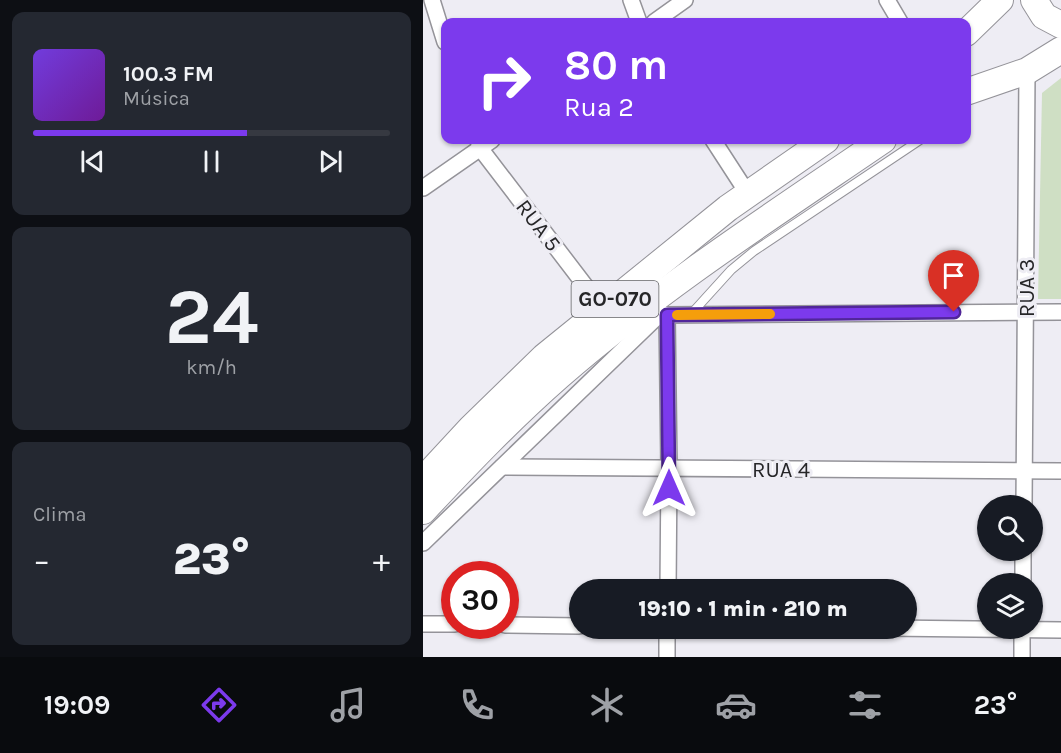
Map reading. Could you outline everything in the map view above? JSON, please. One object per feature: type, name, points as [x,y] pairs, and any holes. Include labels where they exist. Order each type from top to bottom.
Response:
[{"type":"highway","points":[[969,18],[979,0]]},
{"type":"highway","points":[[971,28],[1000,0]]},
{"type":"highway","points":[[1034,0],[1044,16],[1061,25]]},
{"type":"highway","points":[[973,92],[1027,71],[1061,50]]},
{"type":"highway","name":"GO-070","points":[[423,480],[471,428],[544,357],[748,194],[820,144]]},
{"type":"highway","name":"GO-070","points":[[423,511],[494,436],[560,376],[660,310],[878,144]]},
{"type":"street","points":[[432,0],[441,29]]},
{"type":"street","points":[[631,0],[638,18]]},
{"type":"street","points":[[660,18],[685,0]]},
{"type":"street","points":[[887,0],[898,18]]},
{"type":"street","name":"RUA 3","points":[[1024,495],[1027,71]]},
{"type":"street","points":[[423,188],[480,144]]},
{"type":"street","name":"RUA 5","points":[[484,144],[603,309]]},
{"type":"street","points":[[716,144],[748,194]]},
{"type":"street","points":[[660,310],[691,315],[1061,312]]},
{"type":"street","points":[[423,543],[660,310]]},
{"type":"street","points":[[660,310],[669,468],[668,579]]},
{"type":"street","name":"RUA 4","points":[[502,467],[1061,471]]},
{"type":"street","points":[[423,624],[441,624]]},
{"type":"street","points":[[519,625],[569,626]]},
{"type":"street","points":[[917,628],[977,629]]},
{"type":"street","points":[[1043,630],[1061,630]]},
{"type":"street","points":[[667,639],[667,657]]},
{"type":"street","points":[[1022,639],[1022,657]]},
{"type":"lane","points":[[691,315],[731,270],[750,243],[913,144]]},
{"type":"green space","points":[[1061,78],[1061,299],[1038,299],[1042,93]]},
{"type":"slow traffic","points":[[677,315],[770,314]]},
{"type":"route","points":[[669,488],[667,315],[954,312]]}]
